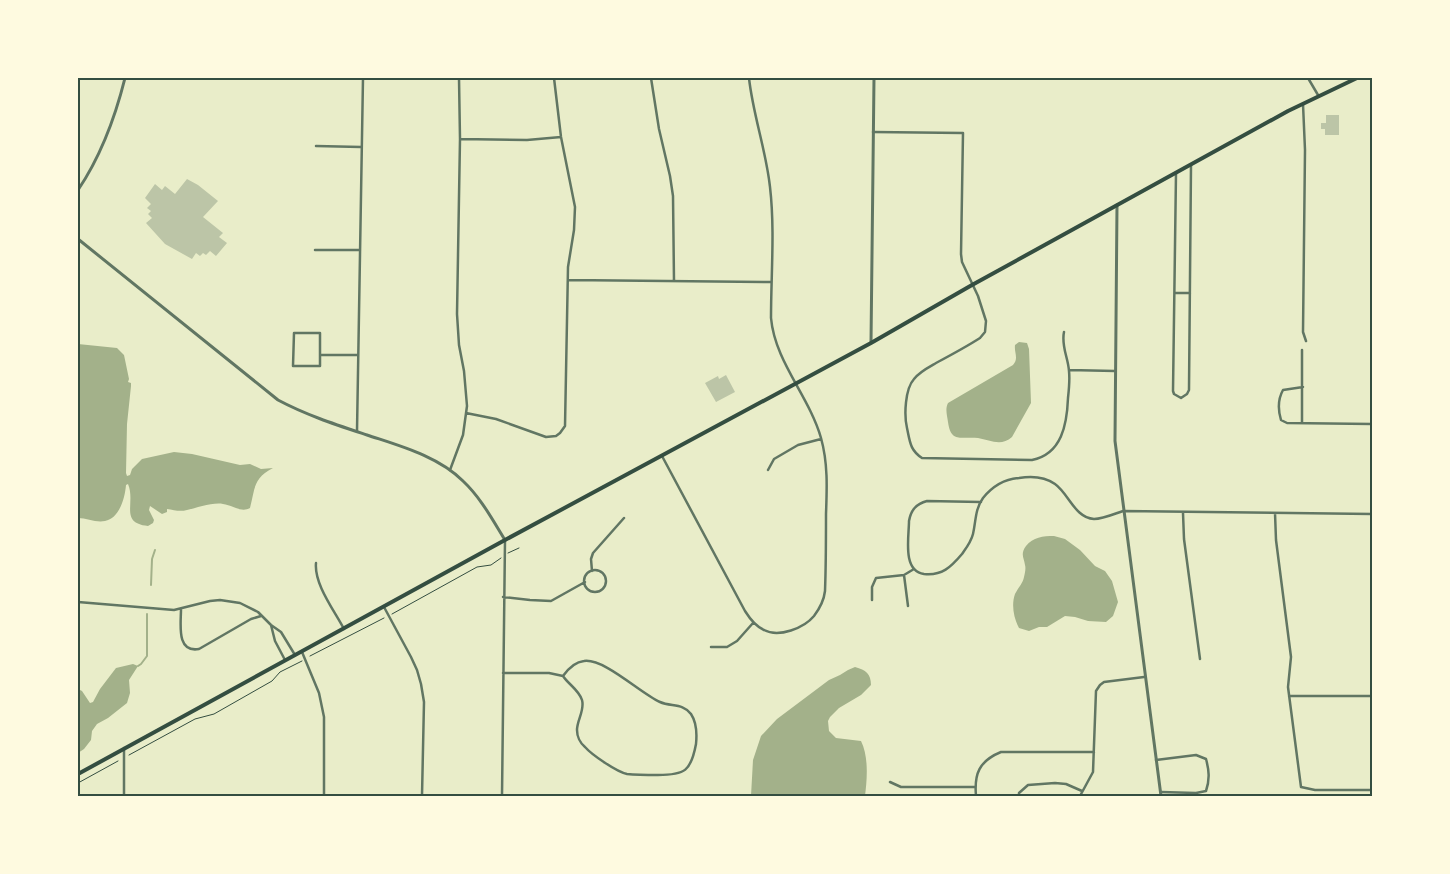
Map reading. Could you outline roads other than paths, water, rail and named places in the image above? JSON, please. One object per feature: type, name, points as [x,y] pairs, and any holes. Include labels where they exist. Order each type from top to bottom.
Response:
[{"type":"main road","points":[[78,774],[505,540],[872,343],[972,285],[1303,103],[1357,78]]},
{"type":"street","points":[[78,190],[108,136],[126,78]]},
{"type":"street","points":[[356,432],[363,78]]},
{"type":"street","points":[[450,470],[460,445],[466,413],[464,371],[459,345],[457,314],[460,139],[459,78]]},
{"type":"street","points":[[466,413],[496,419],[546,437],[556,436],[563,430],[566,421],[568,267],[574,230],[574,207],[561,137],[554,78]]},
{"type":"street","points":[[651,78],[673,196],[674,281]]},
{"type":"street","points":[[662,456],[753,623],[770,632],[786,632],[813,618],[823,602],[825,591],[827,482],[825,460],[821,439],[810,409],[778,348],[773,333],[771,318],[772,213],[770,187],[749,78]]},
{"type":"street","points":[[872,343],[874,78]]},
{"type":"street","points":[[1308,78],[1318,95]]},
{"type":"street","points":[[1303,103],[1305,150],[1303,332],[1306,341]]},
{"type":"street","points":[[873,132],[963,134],[961,254],[962,262],[980,301],[986,325],[984,334],[918,374],[913,379],[905,412],[905,422],[911,446],[915,453],[922,458],[1032,460],[1042,458],[1052,451],[1065,427],[1067,417],[1069,370],[1063,338],[1064,332]]},
{"type":"street","points":[[460,139],[527,140],[561,137]]},
{"type":"street","points":[[316,146],[361,146]]},
{"type":"street","points":[[1176,173],[1173,390],[1174,394],[1181,398],[1189,390],[1191,164]]},
{"type":"street","points":[[1117,205],[1114,441],[1160,794],[1196,793],[1206,790],[1210,781],[1206,759],[1196,756],[1156,760]]},
{"type":"street","points":[[78,239],[271,396],[290,406],[356,432],[430,458],[463,480],[479,498],[505,540],[502,796]]},
{"type":"street","points":[[315,250],[359,250]]},
{"type":"street","points":[[568,280],[771,282]]},
{"type":"street","points":[[1175,293],[1190,294]]},
{"type":"street","points":[[294,333],[320,333],[320,355],[320,366],[293,366],[294,333]]},
{"type":"street","points":[[1302,350],[1302,423]]},
{"type":"street","points":[[320,355],[358,355]]},
{"type":"street","points":[[1069,370],[1115,371]]},
{"type":"street","points":[[1302,387],[1283,390],[1280,396],[1279,413],[1281,420],[1287,423],[1372,424]]},
{"type":"street","points":[[768,470],[774,459],[798,445],[821,439]]},
{"type":"street","points":[[981,502],[927,501],[914,508],[909,521],[909,560],[914,569],[921,573],[936,574],[954,563],[971,541],[976,513],[981,502],[992,489],[1004,482],[1018,478],[1038,478],[1050,481],[1063,492],[1078,511],[1085,516],[1096,519],[1123,511],[1372,514]]},
{"type":"street","points":[[1183,512],[1184,539],[1200,658]]},
{"type":"street","points":[[1275,513],[1276,540],[1291,657],[1288,679],[1289,696],[1301,787],[1316,790],[1372,790]]},
{"type":"street","points":[[592,571],[591,559],[593,553],[624,518]]},
{"type":"street","points":[[316,563],[319,583],[344,629]]},
{"type":"street","points":[[872,600],[872,588],[876,578],[904,575],[914,569]]},
{"type":"street","points":[[592,571],[599,571],[604,575],[606,581],[603,588],[598,591],[588,589],[585,582],[586,575],[592,571]]},
{"type":"street","points":[[904,575],[908,606]]},
{"type":"street","points":[[503,597],[551,601],[585,582]]},
{"type":"street","points":[[78,602],[167,610],[181,609],[210,601],[230,601],[249,607],[281,632],[295,656]]},
{"type":"street","points":[[1372,602],[1372,609]]},
{"type":"street","points":[[384,607],[411,657],[421,684],[424,702],[422,796]]},
{"type":"street","points":[[181,609],[181,635],[183,643],[192,650],[199,649],[251,620],[262,616]]},
{"type":"street","points":[[710,647],[727,647],[736,641],[753,623]]},
{"type":"street","points":[[271,624],[275,642],[285,661]]},
{"type":"street","points":[[302,652],[319,693],[324,717],[324,796]]},
{"type":"street","points":[[503,673],[549,673],[562,676],[578,693],[583,702],[577,728],[580,740],[585,748],[623,773],[672,775],[684,771],[690,764],[697,738],[694,719],[687,710],[682,707],[659,702],[594,662],[577,662],[562,676]]},
{"type":"street","points":[[1080,796],[1093,772],[1096,690],[1104,682],[1144,677]]},
{"type":"street","points":[[1289,696],[1372,696]]},
{"type":"street","points":[[124,748],[124,796]]},
{"type":"street","points":[[976,796],[976,780],[982,764],[991,756],[1001,752],[1094,752]]},
{"type":"street","points":[[890,782],[901,787],[975,788]]},
{"type":"street","points":[[1019,796],[1019,793],[1028,785],[1066,784],[1082,791]]},
{"type":"waterway","points":[[151,585],[152,559],[155,550]]},
{"type":"waterway","points":[[138,666],[147,656],[147,614]]}]
